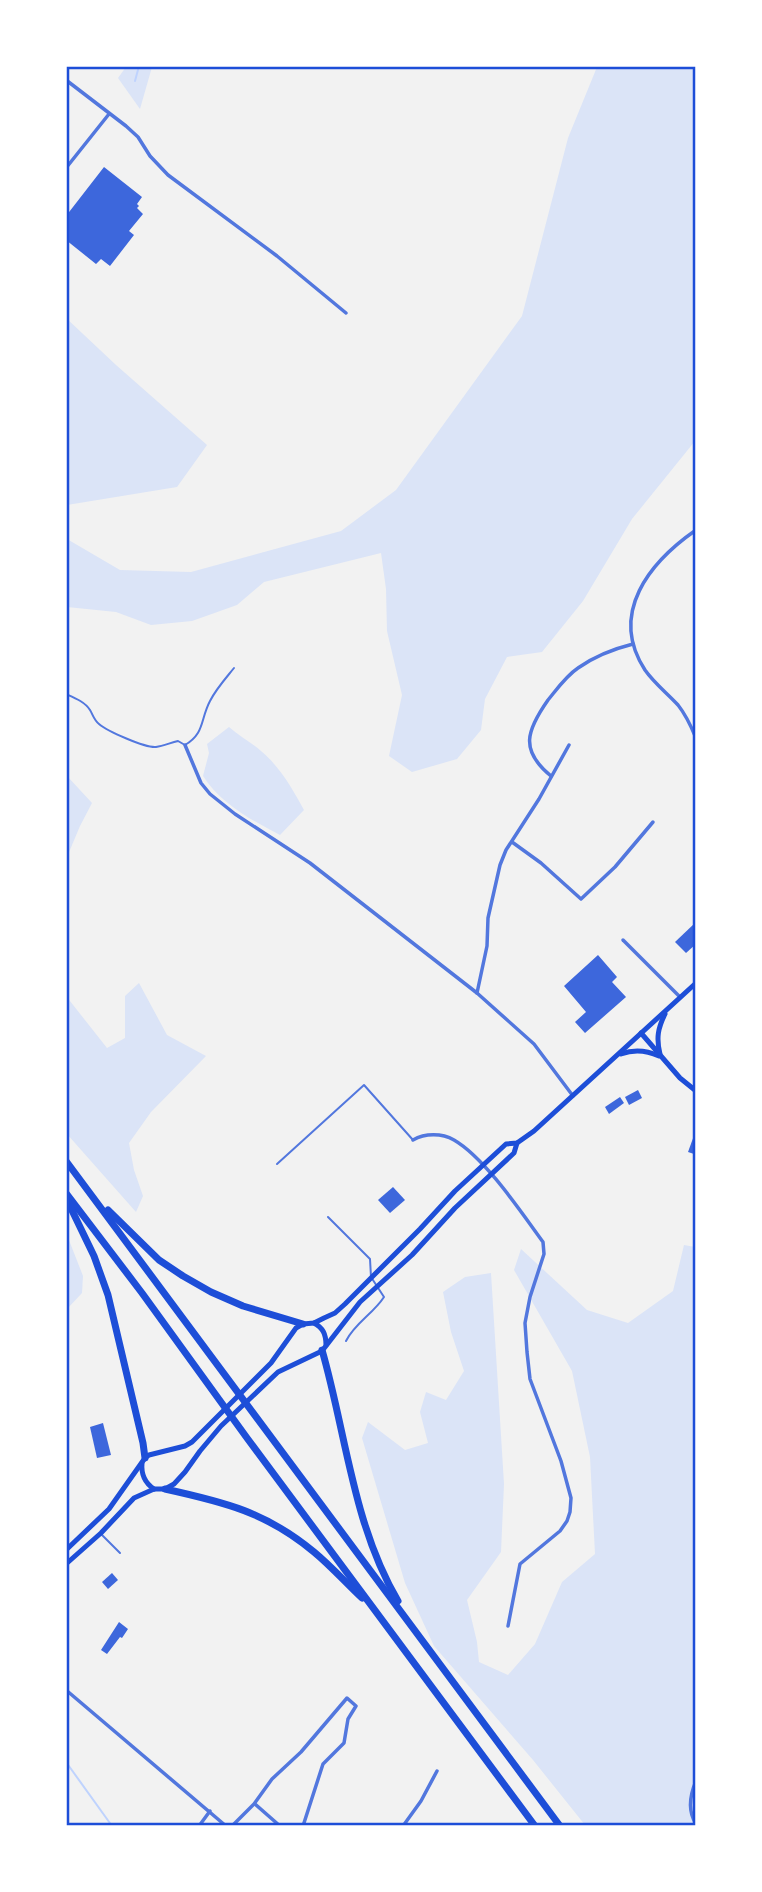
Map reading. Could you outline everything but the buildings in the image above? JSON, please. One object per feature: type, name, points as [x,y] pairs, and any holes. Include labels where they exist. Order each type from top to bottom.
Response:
[{"type":"highway","points":[[66,1161],[560,1825]]},
{"type":"highway","points":[[90,1192],[159,1260],[183,1276],[243,1306],[303,1324]]},
{"type":"highway","points":[[66,1194],[535,1825]]},
{"type":"highway","points":[[66,1200],[94,1256],[108,1294],[143,1443],[144,1459]]},
{"type":"highway","points":[[324,1348],[370,1542],[392,1591],[419,1634]]},
{"type":"highway","points":[[165,1489],[230,1504],[275,1525],[314,1552],[374,1608]]},
{"type":"main road","points":[[66,1550],[109,1509],[144,1459],[149,1455],[192,1442],[271,1363],[290,1336],[303,1324],[314,1323],[335,1313],[483,1165],[506,1144],[517,1143],[534,1131],[695,983]]},
{"type":"main road","points":[[661,1057],[657,1033],[666,1010]]},
{"type":"main road","points":[[641,1033],[680,1078],[695,1091]]},
{"type":"main road","points":[[618,1055],[639,1050],[661,1057]]},
{"type":"main road","points":[[66,1564],[101,1533],[128,1503],[154,1489],[165,1489],[174,1484],[221,1426],[278,1372],[316,1355],[324,1348],[360,1302],[412,1255],[454,1208],[514,1153],[517,1143]]},
{"type":"main road","points":[[314,1323],[324,1332],[324,1348]]},
{"type":"main road","points":[[144,1459],[141,1471],[154,1489]]},
{"type":"street","points":[[66,80],[133,132],[150,156],[168,174],[277,256],[346,313]]},
{"type":"street","points":[[66,168],[109,114]]},
{"type":"street","points":[[695,530],[663,556],[650,572],[637,594],[630,624],[643,667],[678,705],[689,721],[695,738]]},
{"type":"street","points":[[551,776],[533,759],[530,740],[536,716],[577,668],[600,654],[634,643]]},
{"type":"street","points":[[185,745],[201,783],[210,794],[235,814],[310,863],[477,993],[534,1044],[573,1096]]},
{"type":"street","points":[[477,993],[487,946],[488,918],[497,875],[506,850],[569,745]]},
{"type":"street","points":[[512,842],[541,863],[581,899],[615,867],[653,822]]},
{"type":"street","points":[[624,940],[680,997]]},
{"type":"street","points":[[413,1140],[419,1136],[446,1136],[456,1140],[483,1165],[544,1242],[544,1254],[525,1323],[527,1352],[530,1380],[561,1461],[571,1497],[570,1511],[560,1531],[520,1564],[508,1626]]},
{"type":"street","points":[[66,1690],[226,1825]]},
{"type":"street","points":[[232,1825],[254,1804],[272,1779],[301,1752],[346,1698],[356,1706],[348,1719],[344,1742],[323,1764],[303,1825]]},
{"type":"street","points":[[403,1825],[421,1801],[437,1771]]},
{"type":"street","points":[[695,1781],[689,1805],[695,1824]]},
{"type":"street","points":[[254,1804],[280,1825]]},
{"type":"street","points":[[199,1825],[210,1811]]},
{"type":"lane","points":[[66,695],[89,708],[99,725],[136,743],[157,747],[178,741],[185,745],[194,740],[200,732],[210,701],[234,668]]},
{"type":"lane","points":[[277,1164],[365,1085],[413,1140]]},
{"type":"lane","points":[[328,1217],[368,1256],[371,1277],[384,1297],[378,1307],[352,1329],[346,1341]]},
{"type":"lane","points":[[101,1533],[120,1553]]},
{"type":"shaded area","points":[[126,67],[152,67],[140,109],[118,78]]},
{"type":"shaded area","points":[[597,67],[695,67],[695,441],[632,519],[583,601],[542,652],[507,657],[485,699],[481,730],[457,759],[412,772],[389,756],[402,695],[387,631],[386,589],[381,553],[264,582],[237,605],[192,621],[151,625],[116,612],[67,607],[67,539],[120,570],[191,572],[341,531],[396,490],[522,316],[568,138]]},
{"type":"shaded area","points":[[66,318],[207,445],[177,487],[67,505]]},
{"type":"shaded area","points":[[229,727],[274,764],[304,810],[280,835],[227,803],[203,776],[209,753],[207,744]]},
{"type":"shaded area","points":[[67,776],[92,803],[67,857]]},
{"type":"shaded area","points":[[139,983],[167,1035],[206,1056],[151,1112],[129,1143],[143,1196],[136,1212],[67,1134],[66,996],[107,1048],[125,1038],[125,996]]},
{"type":"shaded area","points":[[67,1235],[83,1276],[82,1293],[67,1309]]},
{"type":"shaded area","points":[[684,1245],[695,1247],[695,1825],[585,1825],[533,1760],[434,1646],[405,1583],[362,1438],[368,1422],[405,1450],[428,1443],[420,1412],[426,1392],[446,1400],[464,1371],[451,1332],[443,1292],[465,1277],[491,1273],[504,1484],[501,1552],[467,1600],[479,1662],[508,1675],[535,1644],[562,1582],[595,1554],[590,1457],[572,1371],[514,1270],[521,1249],[587,1310],[628,1323],[673,1291]]},
{"type":"waterway","points":[[135,81],[139,66]]},
{"type":"waterway","points":[[66,1762],[112,1826]]}]
